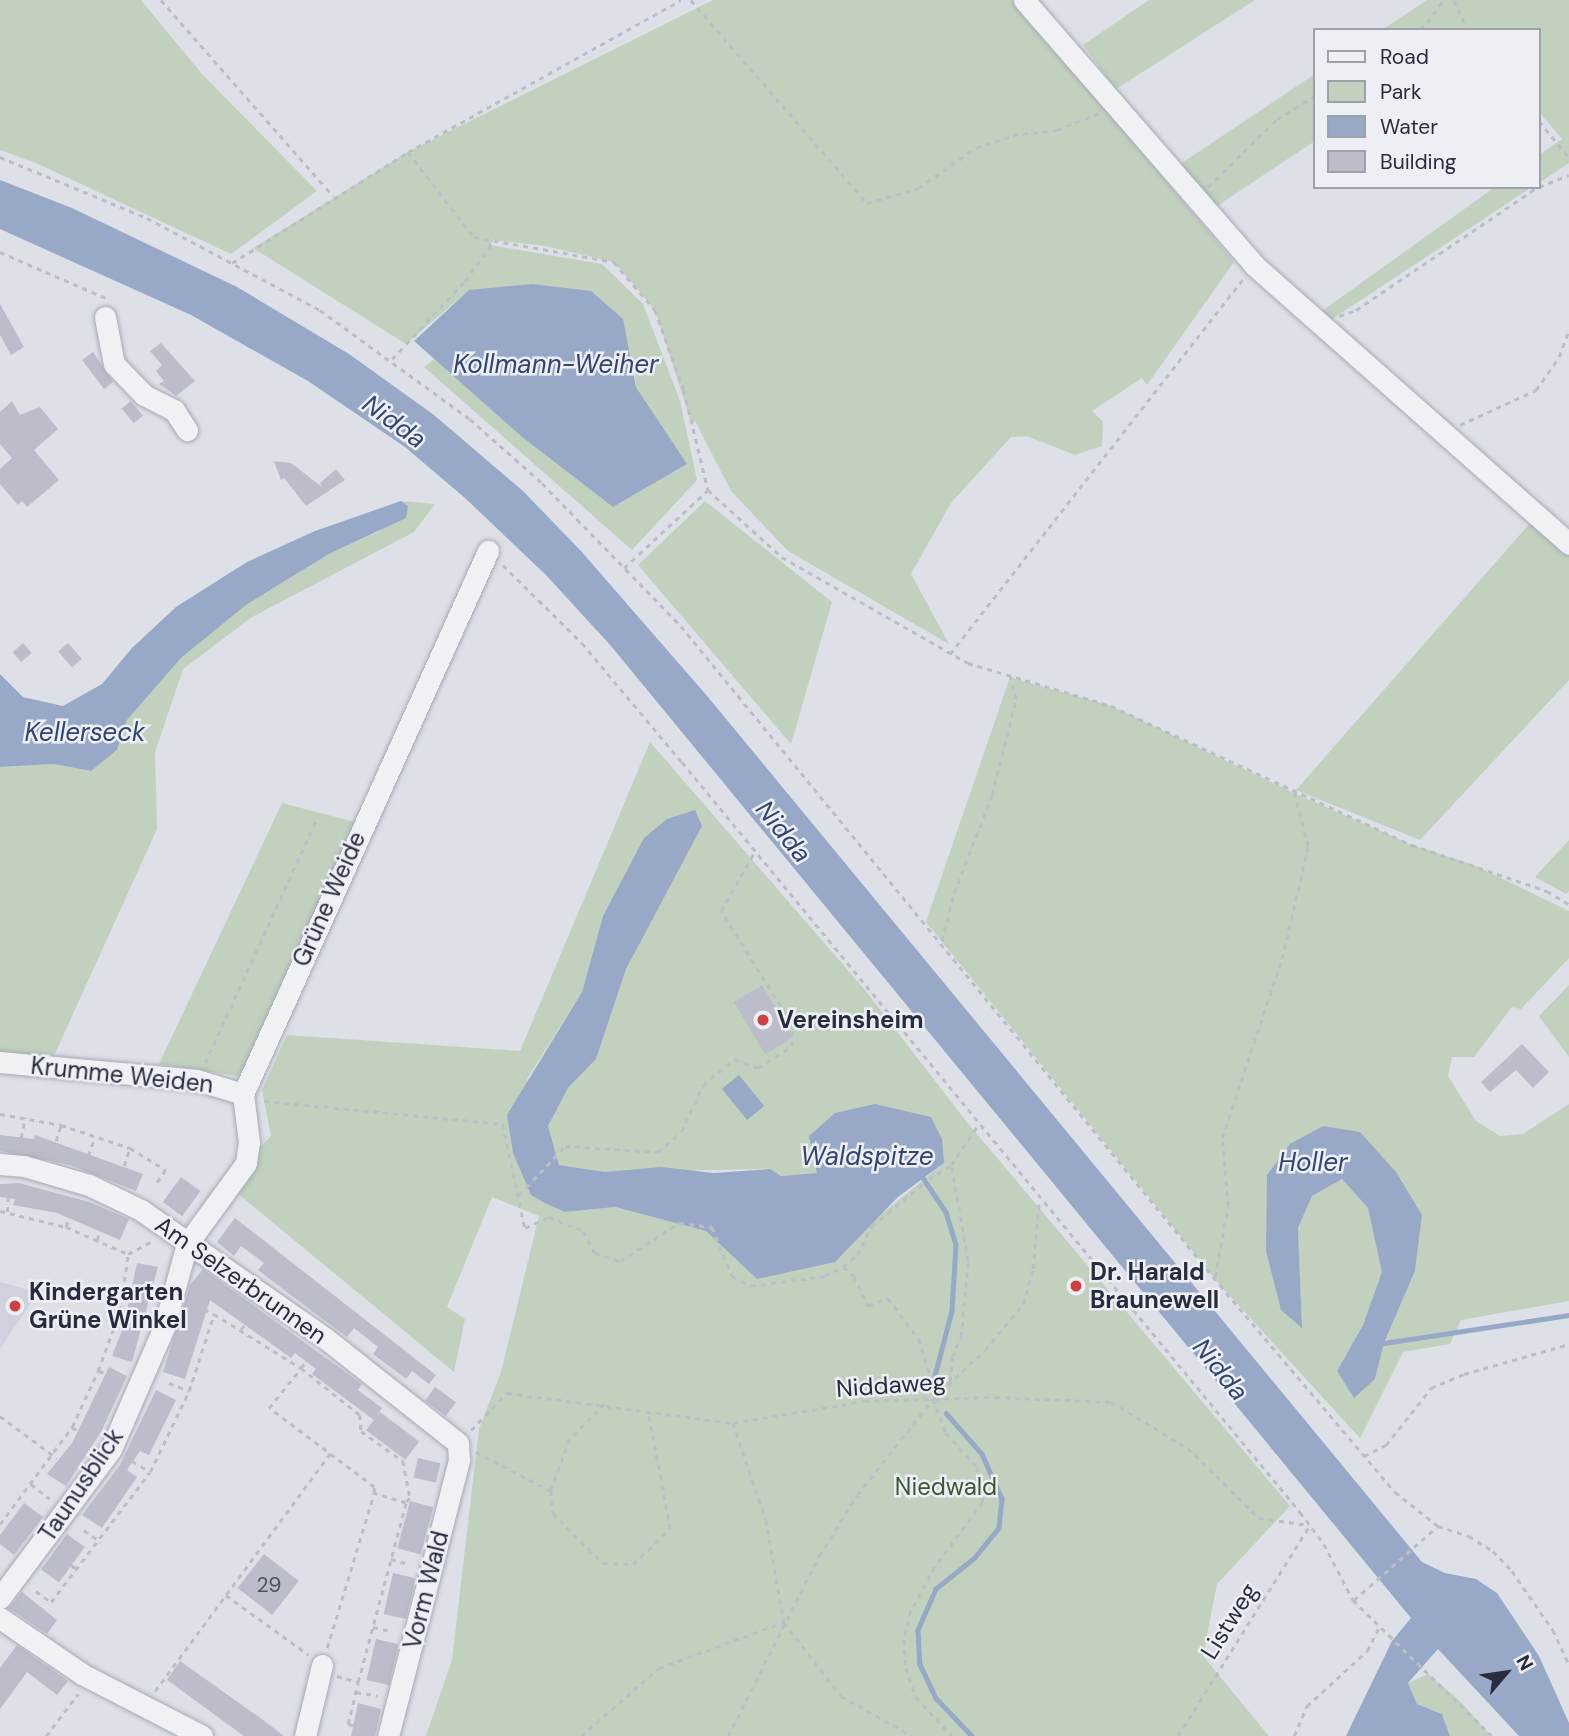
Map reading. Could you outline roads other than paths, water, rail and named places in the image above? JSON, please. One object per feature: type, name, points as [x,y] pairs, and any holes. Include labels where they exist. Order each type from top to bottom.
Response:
[{"type":"street","points":[[1024,0],[1254,265],[1569,544]]},
{"type":"street","points":[[110,309],[114,364],[144,395],[174,410],[187,430]]},
{"type":"street","name":"Grüne Weide","points":[[243,1096],[488,551]]},
{"type":"street","name":"Krumme Weiden","points":[[0,1062],[197,1080],[243,1096]]},
{"type":"street","points":[[187,1244],[246,1163],[249,1142],[243,1096]]},
{"type":"street","name":"Am Selzerbrunnen","points":[[0,1164],[24,1166],[89,1185],[155,1221],[325,1338],[458,1443]]},
{"type":"street","name":"Taunusblick","points":[[0,1598],[111,1449],[164,1327],[187,1244]]},
{"type":"street","name":"Vorm Wald","points":[[388,1736],[458,1460],[458,1443]]},
{"type":"street","points":[[0,1618],[90,1678],[193,1734]]},
{"type":"street","points":[[305,1736],[321,1668]]},
{"type":"water","name":"Nidda","points":[[0,180],[72,208],[237,287],[349,354],[434,415],[523,491],[581,551],[708,697],[1422,1562],[1445,1573],[1476,1579],[1497,1593],[1539,1656],[1569,1723],[1569,1736],[1519,1736],[1438,1649],[1408,1683],[1417,1704],[1442,1714],[1450,1736],[1346,1736],[1392,1641],[1411,1618],[611,646],[546,575],[465,498],[405,447],[308,381],[191,315],[0,229]]},
{"type":"water","name":"Kollmann-Weiher","points":[[532,284],[591,291],[623,319],[636,387],[687,464],[613,507],[521,436],[414,341],[469,290]]},
{"type":"water","name":"Kellerseck","points":[[401,501],[408,506],[406,518],[329,554],[246,605],[181,658],[127,720],[117,750],[91,771],[53,764],[0,767],[0,674],[23,697],[63,706],[102,684],[132,648],[176,607],[247,562],[315,531]]},
{"type":"water","name":"Waldspitze","points":[[695,810],[702,826],[626,969],[596,1059],[568,1088],[548,1126],[559,1165],[605,1172],[661,1167],[714,1173],[770,1169],[781,1176],[817,1173],[809,1136],[835,1113],[875,1104],[931,1117],[942,1139],[944,1163],[898,1197],[835,1262],[757,1279],[706,1231],[615,1207],[565,1212],[545,1203],[531,1195],[513,1153],[507,1115],[582,992],[603,916],[644,838],[667,819]]},
{"type":"water","points":[[739,1075],[764,1106],[747,1120],[722,1089]]},
{"type":"water","name":"Holler","points":[[1323,1126],[1360,1132],[1396,1172],[1422,1215],[1415,1271],[1384,1343],[1375,1379],[1354,1398],[1337,1371],[1363,1325],[1382,1272],[1368,1208],[1342,1179],[1312,1196],[1298,1228],[1302,1328],[1281,1310],[1266,1251],[1267,1175],[1290,1144]]},
{"type":"waterway","points":[[923,1178],[946,1212],[956,1245],[952,1311],[935,1376]]},
{"type":"waterway","points":[[1384,1343],[1569,1315]]},
{"type":"waterway","points":[[946,1413],[982,1454],[1002,1499],[999,1528],[975,1558],[936,1589],[918,1630],[920,1664],[936,1698],[972,1736]]},
{"type":"place","name":"Vereinsheim","points":[[763,1020]]},
{"type":"place","name":"Dr. Harald Braunewell","points":[[1076,1286]]},
{"type":"place","name":"Kindergarten Grüne Winkel","points":[[15,1306]]},
{"type":"park label","name":"Niedwald","points":[[946,1487]]}]
